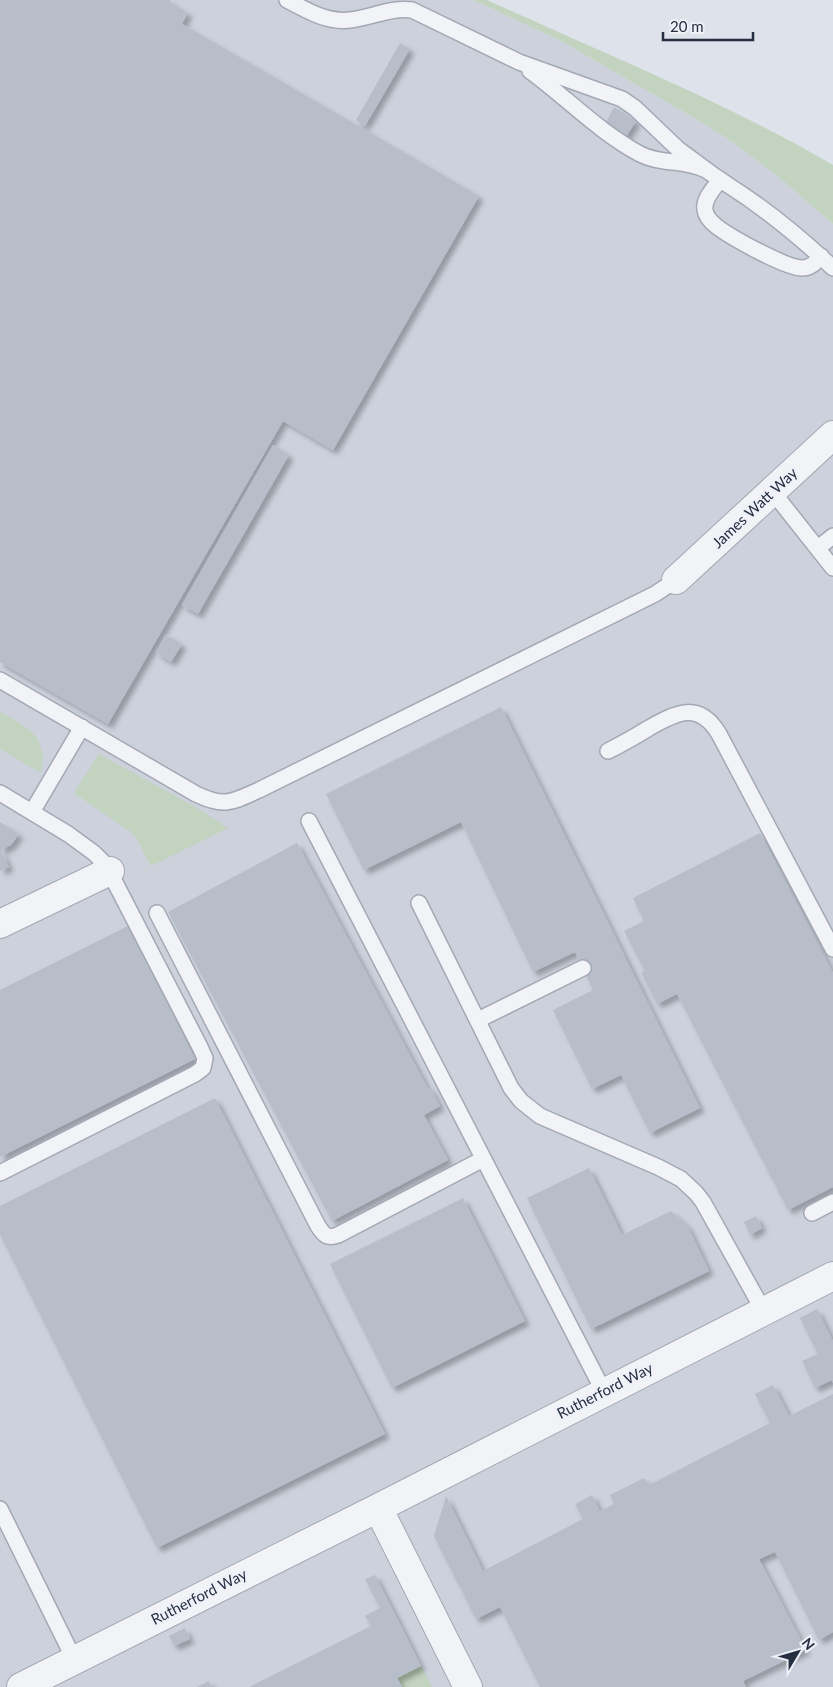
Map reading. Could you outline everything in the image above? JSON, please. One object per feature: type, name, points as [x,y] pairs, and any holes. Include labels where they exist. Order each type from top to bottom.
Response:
[{"type":"street","name":"James Watt Way","points":[[676,580],[833,435]]},
{"type":"street","points":[[0,924],[110,871]]},
{"type":"street","name":"Rutherford Way","points":[[21,1687],[378,1508],[763,1310],[833,1276]]},
{"type":"street","points":[[378,1508],[468,1687]]},
{"type":"lane","points":[[287,0],[316,15],[341,21],[358,19],[388,11],[412,10],[519,62],[622,99],[636,108],[678,149],[720,180],[769,212],[833,268]]},
{"type":"lane","points":[[519,62],[592,123],[628,147],[655,160],[699,168],[720,180]]},
{"type":"lane","points":[[720,180],[709,195],[705,207],[706,215],[718,227],[776,259],[797,268],[808,268],[821,256]]},
{"type":"lane","points":[[772,492],[833,568]]},
{"type":"lane","points":[[818,548],[833,536]]},
{"type":"lane","points":[[0,680],[196,794],[221,804],[233,802],[259,790],[655,594],[676,580]]},
{"type":"lane","points":[[608,751],[679,713],[695,713],[706,718],[719,734],[833,949]]},
{"type":"lane","points":[[32,812],[82,726]]},
{"type":"lane","points":[[0,793],[83,844],[110,871],[205,1058],[203,1068],[195,1074],[0,1173]]},
{"type":"lane","points":[[309,821],[604,1392]]},
{"type":"lane","points":[[419,903],[511,1088],[526,1107],[549,1120],[672,1174],[696,1193],[711,1215],[763,1310]]},
{"type":"lane","points":[[157,913],[318,1226],[326,1236],[330,1238],[338,1235],[483,1159]]},
{"type":"lane","points":[[478,1020],[583,968]]},
{"type":"lane","points":[[812,1213],[833,1202]]},
{"type":"lane","points":[[0,1509],[74,1659]]},
{"type":"shaded area","points":[[0,0],[473,0],[561,41],[703,123],[734,143],[781,179],[833,224],[833,1687],[0,1687]]},
{"type":"green space","points":[[473,0],[487,0],[662,78],[749,120],[833,165],[833,224],[781,179],[734,143],[703,123],[561,41]]},
{"type":"green space","points":[[0,712],[20,723],[39,741],[42,750],[41,773],[0,749]]},
{"type":"green space","points":[[99,754],[192,805],[228,828],[151,866],[131,832],[74,793]]},
{"type":"green space","points":[[421,1666],[432,1687],[402,1687],[397,1678]]},
{"type":"building","points":[[0,0],[170,0],[171,3],[188,13],[182,24],[479,196],[333,450],[283,421],[108,724],[0,662]]},
{"type":"building","points":[[400,43],[410,49],[365,126],[356,120]]},
{"type":"building","points":[[614,107],[636,121],[626,137],[605,124]]},
{"type":"building","points":[[273,445],[289,455],[198,614],[182,605]]},
{"type":"building","points":[[166,635],[182,644],[171,662],[156,652]]},
{"type":"building","points":[[501,707],[700,1108],[650,1133],[621,1075],[592,1089],[553,1010],[593,990],[575,952],[533,972],[461,822],[364,870],[326,794]]},
{"type":"building","points":[[0,822],[19,834],[11,845],[1,850],[9,867],[0,871]]},
{"type":"building","points":[[760,833],[833,973],[833,1187],[788,1210],[677,994],[657,1004],[641,972],[645,971],[624,931],[644,921],[633,898]]},
{"type":"building","points":[[297,843],[428,1089],[430,1088],[440,1106],[424,1115],[448,1160],[332,1221],[168,912]]},
{"type":"building","points":[[128,926],[195,1059],[0,1157],[0,990]]},
{"type":"building","points":[[215,1098],[385,1434],[157,1548],[0,1235],[0,1206]]},
{"type":"building","points":[[589,1168],[622,1235],[671,1211],[688,1227],[709,1271],[591,1329],[527,1198]]},
{"type":"building","points":[[463,1198],[525,1321],[392,1388],[330,1264]]},
{"type":"building","points":[[756,1216],[762,1228],[750,1235],[744,1222]]},
{"type":"building","points":[[817,1309],[833,1341],[833,1383],[832,1380],[815,1388],[802,1361],[818,1354],[800,1318]]},
{"type":"building","points":[[773,1385],[789,1416],[833,1394],[833,1632],[819,1640],[775,1552],[759,1559],[806,1650],[743,1681],[746,1687],[540,1687],[500,1607],[476,1619],[434,1536],[446,1496],[483,1571],[583,1519],[575,1504],[592,1495],[600,1511],[614,1504],[610,1495],[644,1478],[649,1485],[770,1423],[755,1394]]},
{"type":"building","points":[[375,1575],[421,1666],[397,1678],[402,1687],[249,1687],[371,1626],[365,1616],[380,1608],[365,1579]]},
{"type":"building","points":[[185,1628],[190,1639],[174,1646],[169,1636]]},
{"type":"building","points":[[209,1681],[212,1687],[197,1687]]}]
